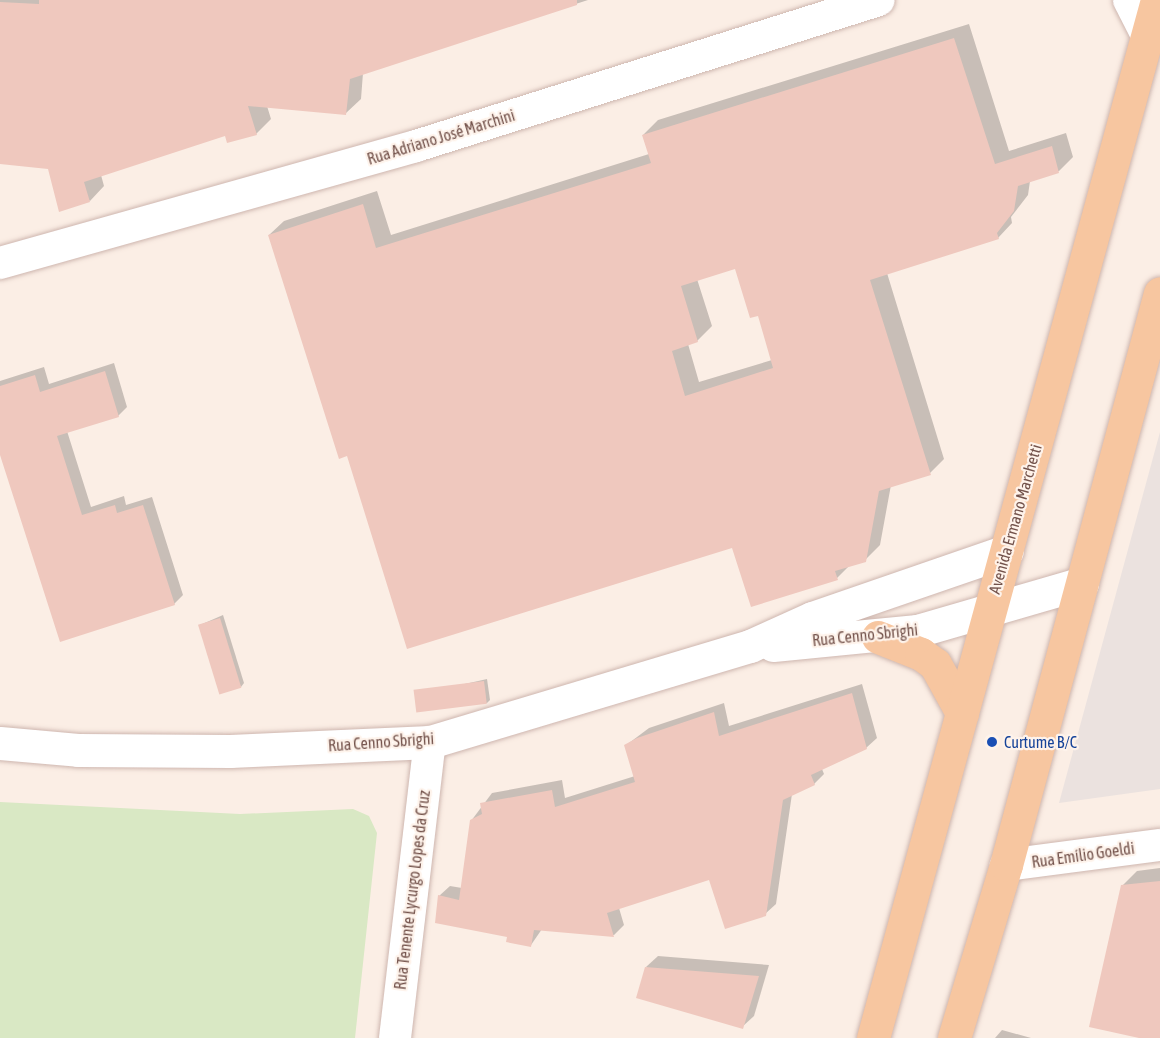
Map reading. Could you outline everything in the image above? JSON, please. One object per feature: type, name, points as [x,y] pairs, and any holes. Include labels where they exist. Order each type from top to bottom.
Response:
[{"type":"main road","name":"Avenida Ermano Marchetti","points":[[873,1038],[1157,0]]},
{"type":"main road","points":[[954,1038],[1006,865],[1160,293]]},
{"type":"main road","points":[[878,637],[921,654],[935,664],[962,713]]},
{"type":"street","name":"Rua Adriano José Marchini","points":[[0,263],[416,146],[879,0]]},
{"type":"street","points":[[1129,0],[1148,35]]},
{"type":"street","name":"Rua Cenno Sbrighi","points":[[0,743],[78,750],[230,751],[430,742],[750,646],[812,618],[1007,551]]},
{"type":"street","name":"Rua Cenno Sbrighi","points":[[750,646],[878,637],[945,624],[1082,583]]},
{"type":"street","name":"Rua Tenente Lycurgo Lopes da Cruz","points":[[395,1038],[430,742]]},
{"type":"street","name":"Rua Emílio Goeldi","points":[[1006,865],[1160,845]]},
{"type":"shaded area","points":[[1160,432],[1160,789],[1059,803]]},
{"type":"green space","points":[[0,802],[240,814],[353,809],[369,816],[377,833],[355,1038],[0,1038]]},
{"type":"building","points":[[39,0],[577,0],[577,5],[350,79],[346,115],[248,106],[257,135],[227,143],[225,136],[84,182],[90,202],[59,212],[48,169],[0,164],[0,2],[39,4]]},
{"type":"building","points":[[954,38],[995,164],[1052,146],[1059,173],[1018,186],[1014,211],[997,233],[999,239],[870,280],[931,475],[879,491],[866,562],[835,571],[838,580],[751,607],[732,548],[407,649],[347,456],[339,459],[268,235],[363,204],[376,248],[651,163],[642,135]],"holes":[[[735,269],[750,318],[758,316],[773,368],[685,396],[672,351],[698,342],[681,286]]]},
{"type":"building","points":[[105,371],[119,417],[57,436],[82,515],[115,505],[117,513],[143,505],[175,605],[60,642],[0,455],[0,386],[35,375],[40,392]]},
{"type":"building","points":[[220,618],[241,688],[219,695],[198,625]]},
{"type":"building","points":[[484,681],[487,704],[416,712],[414,690]]},
{"type":"building","points":[[852,693],[867,749],[811,775],[815,785],[783,800],[766,916],[725,929],[709,880],[607,913],[614,937],[534,930],[531,947],[506,942],[507,937],[435,923],[438,895],[459,900],[470,820],[482,814],[480,803],[552,790],[555,807],[635,782],[624,745],[637,738],[714,712],[719,736]]},
{"type":"building","points":[[1160,881],[1160,1038],[1139,1038],[1089,1027],[1121,885]]},
{"type":"building","points":[[645,967],[759,976],[743,1029],[636,998]]},
{"type":"place","name":"Curtume B/C","points":[[992,742]]}]
